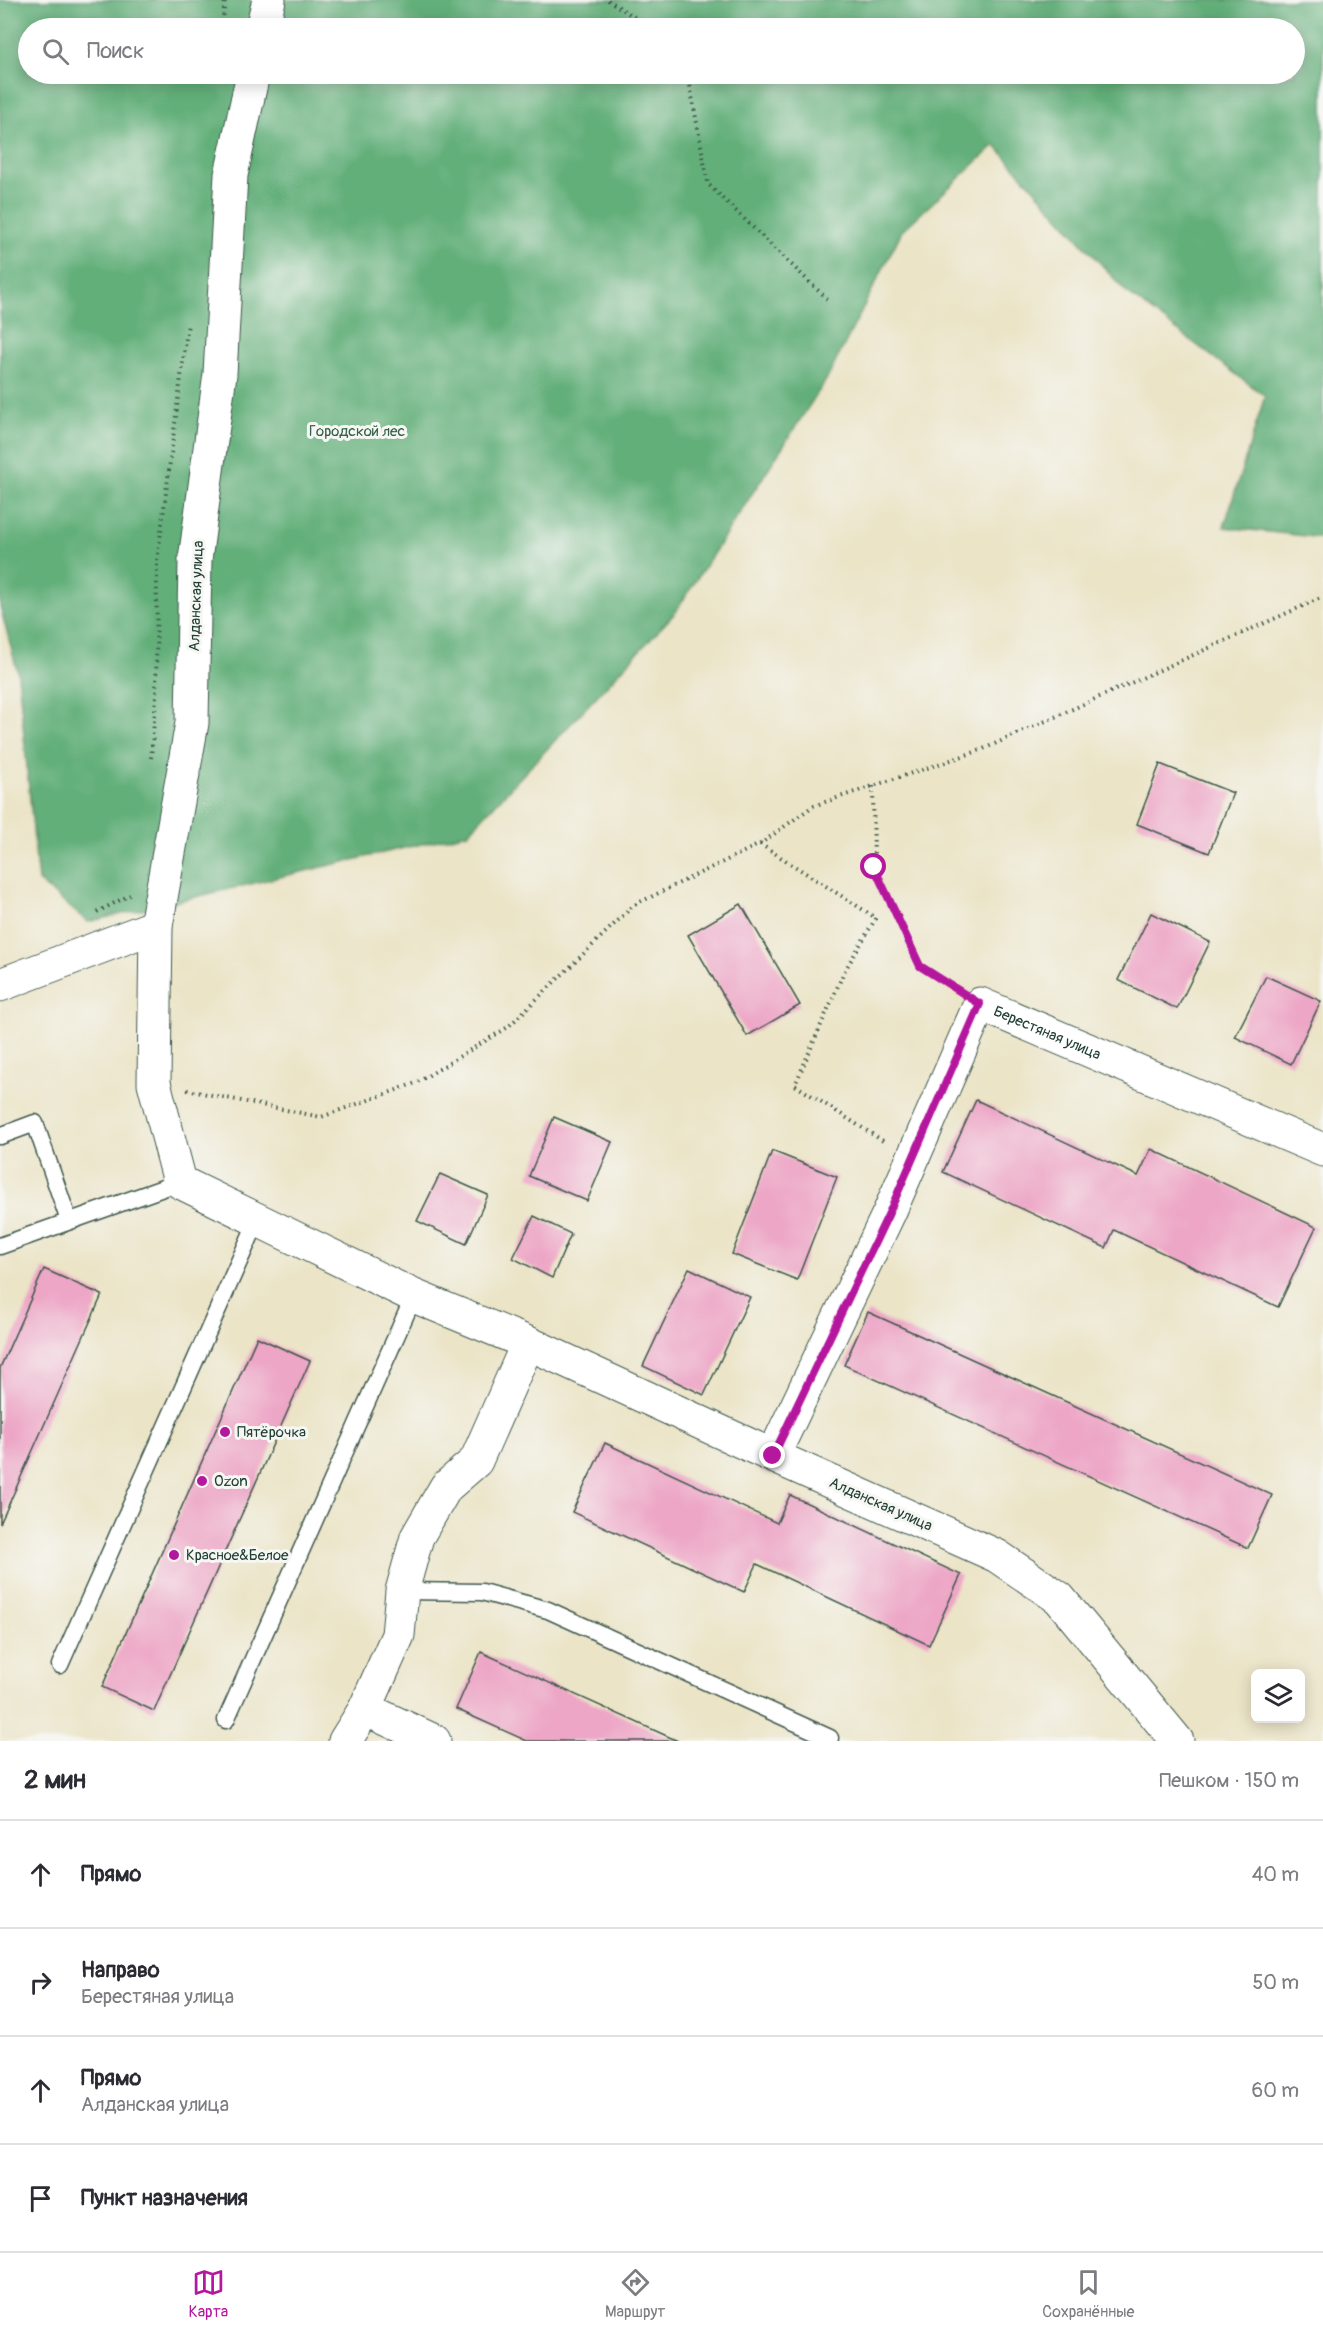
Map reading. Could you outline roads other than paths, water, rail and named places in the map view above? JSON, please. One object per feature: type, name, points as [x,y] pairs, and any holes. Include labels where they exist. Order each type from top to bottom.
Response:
[{"type":"street","points":[[264,18],[269,0]]},
{"type":"street","name":"Алданская улица","points":[[251,84],[231,175],[220,374],[195,560],[192,723],[156,926],[154,1083],[180,1182],[414,1296],[528,1343],[997,1556],[1059,1598],[1176,1741]]},
{"type":"street","points":[[0,985],[156,926]]},
{"type":"street","name":"Берестяная улица","points":[[773,1456],[889,1213],[980,1004],[1323,1150]]},
{"type":"street","points":[[345,1741],[365,1709],[398,1635],[402,1591],[417,1537],[446,1487],[476,1461],[528,1343]]},
{"type":"street","points":[[365,1709],[434,1741]]},
{"type":"lane","points":[[0,1136],[35,1123],[69,1221]]},
{"type":"lane","points":[[0,1227],[1,1245],[180,1182]]},
{"type":"lane","points":[[60,1665],[257,1221]]},
{"type":"lane","points":[[226,1720],[414,1296]]},
{"type":"lane","points":[[402,1591],[482,1592],[548,1610],[830,1738]]},
{"type":"place","name":"Пятёрочка","points":[[225,1432]]},
{"type":"place","name":"Ozon","points":[[202,1481]]},
{"type":"place","name":"Красное&Белое","points":[[174,1555]]},
{"type":"park label","name":"Городской лес","points":[[357,431]]}]
